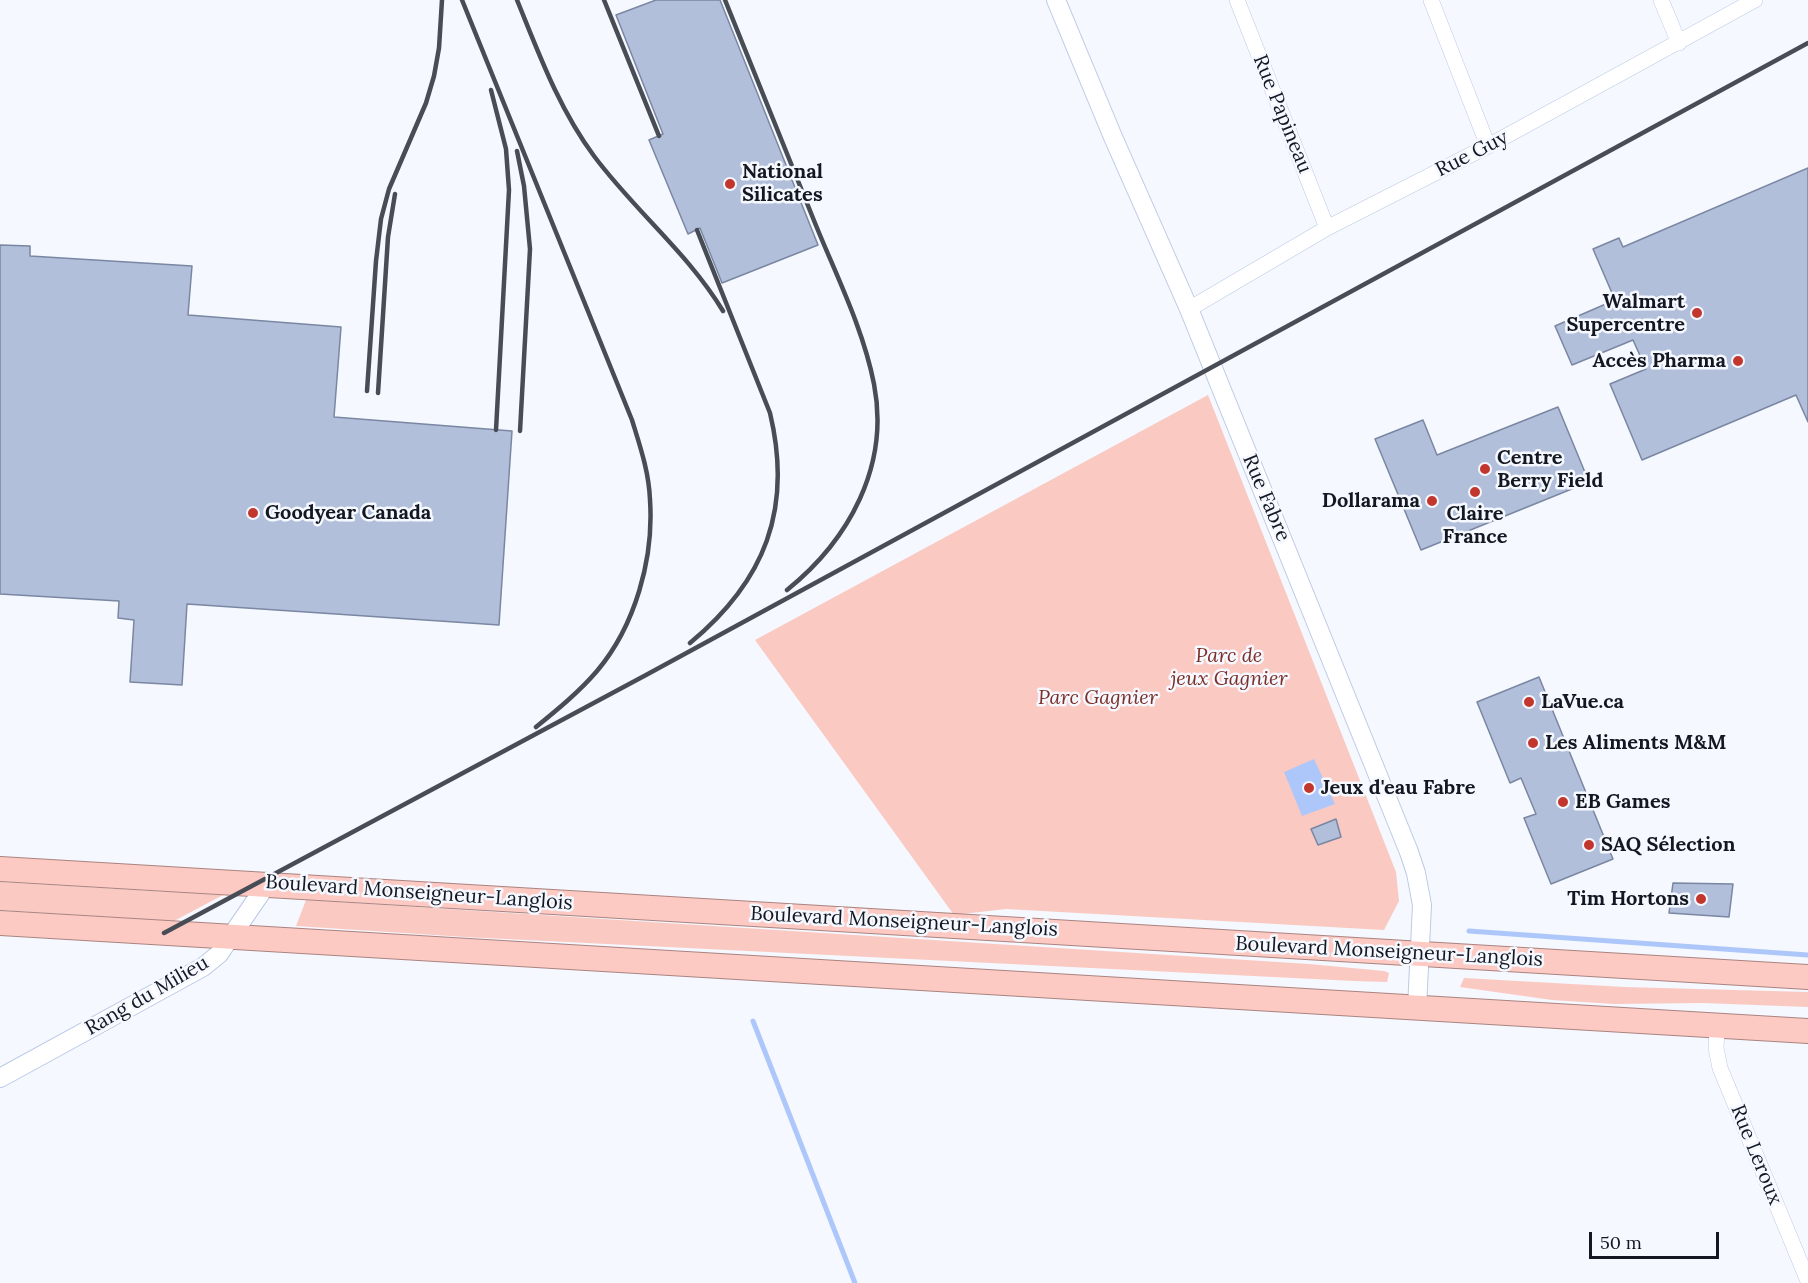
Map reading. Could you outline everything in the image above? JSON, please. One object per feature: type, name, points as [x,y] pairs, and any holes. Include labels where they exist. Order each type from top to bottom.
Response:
[{"type":"highway","name":"Boulevard Monseigneur-Langlois","points":[[0,868],[1808,977]]},
{"type":"highway","points":[[0,923],[1808,1031]]},
{"type":"street","name":"Rue Fabre","points":[[1056,0],[1113,137],[1190,309],[1409,852],[1422,905],[1417,1008]]},
{"type":"street","name":"Rue Papineau","points":[[1237,0],[1327,228]]},
{"type":"street","points":[[1431,0],[1488,146]]},
{"type":"street","points":[[1661,0],[1679,43]]},
{"type":"street","name":"Rue Guy","points":[[1190,309],[1327,228],[1488,146],[1755,0]]},
{"type":"street","name":"Rang du Milieu","points":[[0,1078],[192,974],[219,954],[267,884]]},
{"type":"street","name":"Rue Leroux","points":[[1717,1026],[1716,1048],[1720,1068],[1808,1281]]},
{"type":"green space","name":"Parc Gagnier","points":[[1208,395],[1396,872],[1399,901],[1384,930],[1006,909],[954,915],[755,640]]},
{"type":"green space","points":[[0,882],[223,895],[174,921],[0,910]]},
{"type":"green space","points":[[306,900],[1309,964],[1389,973],[1387,982],[1354,981],[465,937],[296,926]]},
{"type":"green space","points":[[1464,978],[1625,987],[1808,992],[1808,1007],[1703,1003],[1614,1004],[1552,1000],[1460,987]]},
{"type":"water","name":"Jeux d'eau Fabre","points":[[1314,759],[1335,804],[1302,816],[1284,772]]},
{"type":"building","name":"National Silicates","points":[[656,0],[720,0],[818,245],[722,283],[700,228],[688,234],[649,140],[663,134],[616,15]]},
{"type":"building","name":"Walmart Supercentre","points":[[1808,168],[1808,422],[1796,395],[1642,460],[1610,384],[1646,369],[1633,340],[1572,365],[1555,326],[1615,300],[1593,249],[1619,238],[1623,247]]},
{"type":"building","name":"Goodyear Canada","points":[[0,245],[30,246],[30,256],[192,266],[188,315],[341,327],[334,417],[512,431],[499,625],[187,604],[182,685],[130,682],[134,620],[118,618],[119,601],[0,594]]},
{"type":"building","name":"Centre Berry Field","points":[[1558,407],[1589,482],[1421,550],[1375,439],[1423,420],[1437,455]]},
{"type":"building","points":[[1539,677],[1613,859],[1551,884],[1524,818],[1536,814],[1521,778],[1510,783],[1477,702]]},
{"type":"building","points":[[1336,819],[1341,837],[1318,845],[1311,829]]},
{"type":"building","name":"Tim Hortons","points":[[1673,883],[1733,884],[1729,917],[1669,913]]},
{"type":"waterway","points":[[1469,931],[1808,955]]},
{"type":"waterway","points":[[753,1021],[855,1283]]},
{"type":"railway","points":[[367,391],[381,219],[389,189],[426,103],[434,76],[439,48],[442,0]]},
{"type":"railway","points":[[462,0],[632,420],[648,479],[649,545],[632,613],[622,634],[597,671],[536,727]]},
{"type":"railway","points":[[517,0],[551,81],[582,138],[610,176],[694,270],[723,311]]},
{"type":"railway","points":[[604,0],[659,136]]},
{"type":"railway","points":[[725,0],[856,322],[874,384],[877,414],[876,444],[870,472],[860,499],[829,548],[787,590]]},
{"type":"railway","points":[[164,933],[646,675],[1808,43]]},
{"type":"railway","points":[[491,90],[506,149],[509,190],[496,430]]},
{"type":"railway","points":[[517,151],[524,186],[530,249],[520,431]]},
{"type":"railway","points":[[378,393],[388,237],[395,194]]},
{"type":"railway","points":[[690,643],[716,619],[737,594],[754,568],[767,541],[775,512],[778,481],[776,448],[770,413],[697,230]]},
{"type":"place","name":"National Silicates","points":[[730,184]]},
{"type":"place","name":"Walmart Supercentre","points":[[1697,313]]},
{"type":"place","name":"Accès Pharma","points":[[1738,361]]},
{"type":"place","name":"Centre Berry Field","points":[[1485,469]]},
{"type":"place","name":"Claire France","points":[[1475,492]]},
{"type":"place","name":"Dollarama","points":[[1432,501]]},
{"type":"place","name":"Goodyear Canada","points":[[253,513]]},
{"type":"place","name":"LaVue.ca","points":[[1529,702]]},
{"type":"place","name":"Les Aliments M&M","points":[[1533,743]]},
{"type":"place","name":"Jeux d'eau Fabre","points":[[1309,788]]},
{"type":"place","name":"EB Games","points":[[1563,802]]},
{"type":"place","name":"SAQ Sélection","points":[[1589,845]]},
{"type":"place","name":"Tim Hortons","points":[[1701,899]]},
{"type":"park label","name":"Parc de jeux Gagnier","points":[[1229,668]]}]
